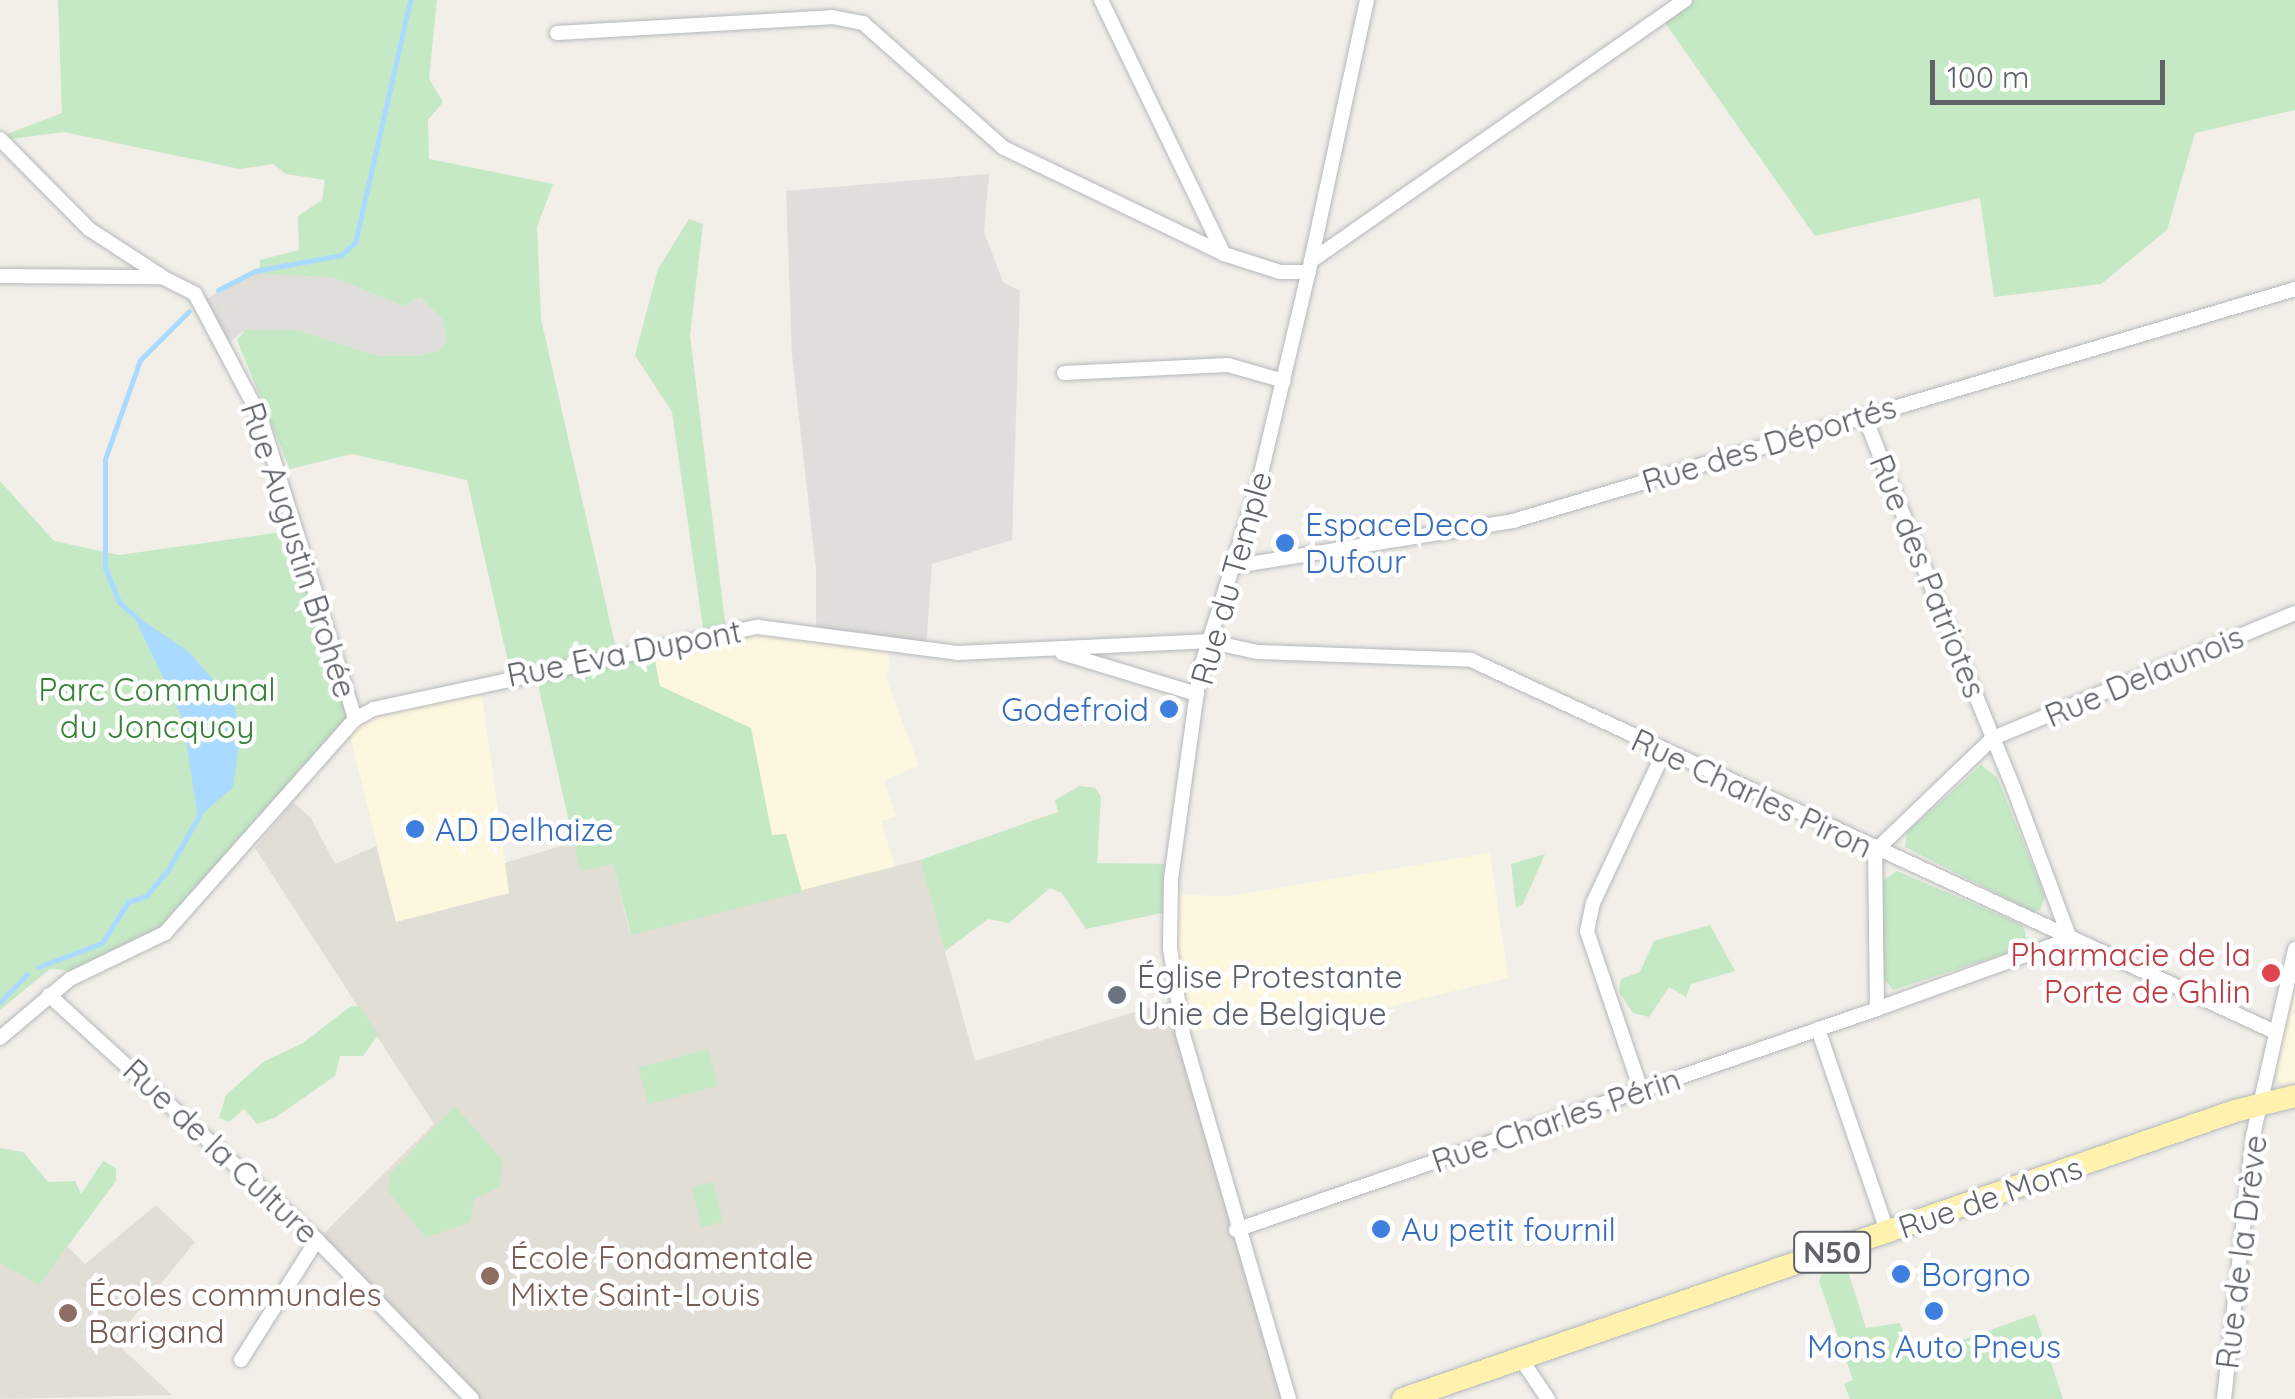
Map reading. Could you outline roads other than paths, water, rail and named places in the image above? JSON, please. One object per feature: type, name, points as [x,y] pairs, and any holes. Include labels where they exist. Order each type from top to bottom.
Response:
[{"type":"main road","name":"Rue de Mons","points":[[1403,1399],[2293,1096]]},
{"type":"street","points":[[1101,0],[1224,254]]},
{"type":"street","name":"Rue du Temple","points":[[1289,1399],[1236,1230],[1183,1033],[1170,948],[1171,880],[1207,641],[1236,566],[1284,381],[1367,0]]},
{"type":"street","points":[[557,34],[832,17],[864,23],[1004,148],[1224,254],[1280,272],[1310,266],[1685,0]]},
{"type":"street","name":"Rue Augustin Brohée","points":[[0,138],[89,229],[162,277],[188,288],[207,310],[260,417],[355,719]]},
{"type":"street","points":[[0,276],[162,277]]},
{"type":"street","name":"Rue des Déportés","points":[[1236,566],[1512,521],[2295,289]]},
{"type":"street","points":[[1064,373],[1228,366],[1284,381]]},
{"type":"street","name":"Rue des Patriotes","points":[[1864,415],[2070,939]]},
{"type":"street","name":"Rue Delaunois","points":[[1993,738],[2295,613]]},
{"type":"street","name":"Rue Eva Dupont","points":[[355,719],[458,688],[742,628],[957,653],[1046,649]]},
{"type":"street","name":"Rue Charles Piron","points":[[1046,649],[1207,641],[1257,652],[1471,660],[1875,851],[2275,1032]]},
{"type":"street","points":[[1046,649],[1162,678],[1197,694]]},
{"type":"street","points":[[0,1038],[49,995],[164,933],[355,719]]},
{"type":"street","points":[[1877,1009],[1875,851],[1993,738]]},
{"type":"street","points":[[1642,1090],[1587,931],[1593,903],[1664,752]]},
{"type":"street","name":"Rue Charles Périn","points":[[1236,1230],[2070,939]]},
{"type":"street","name":"Rue de la Drève","points":[[2224,1399],[2260,1106],[2295,949]]},
{"type":"street","name":"Rue de la Culture","points":[[49,995],[317,1240],[472,1399]]},
{"type":"street","points":[[1818,1029],[1888,1233]]},
{"type":"street","points":[[2275,1032],[2278,1076],[2293,1096]]},
{"type":"street","points":[[240,1360],[317,1240]]},
{"type":"street","points":[[1521,1359],[1548,1399]]},
{"type":"water","points":[[133,614],[189,652],[234,704],[240,738],[233,787],[198,818],[183,720]]},
{"type":"waterway","points":[[218,290],[255,271],[341,255],[355,243],[410,0]]},
{"type":"waterway","points":[[138,619],[119,602],[105,567],[105,459],[140,360],[189,311]]},
{"type":"waterway","points":[[38,967],[102,943],[128,902],[146,896],[168,870],[200,814]]},
{"type":"waterway","points":[[0,1002],[27,974]]},
{"type":"place","name":"EspaceDeco Dufour","points":[[1285,543]]},
{"type":"place","name":"Godefroid","points":[[1169,709]]},
{"type":"place","name":"AD Delhaize","points":[[415,829]]},
{"type":"place","name":"Pharmacie de la Porte de Ghlin","points":[[2271,973]]},
{"type":"place","name":"Église Protestante Unie de Belgique","points":[[1117,995]]},
{"type":"place","name":"Au petit fournil","points":[[1381,1229]]},
{"type":"place","name":"Borgno","points":[[1901,1274]]},
{"type":"place","name":"École Fondamentale Mixte Saint-Louis","points":[[490,1276]]},
{"type":"place","name":"Mons Auto Pneus","points":[[1934,1311]]},
{"type":"place","name":"Écoles communales Barigand","points":[[68,1313]]},
{"type":"park label","name":"Parc Communal du Joncquoy","points":[[157,708]]}]
